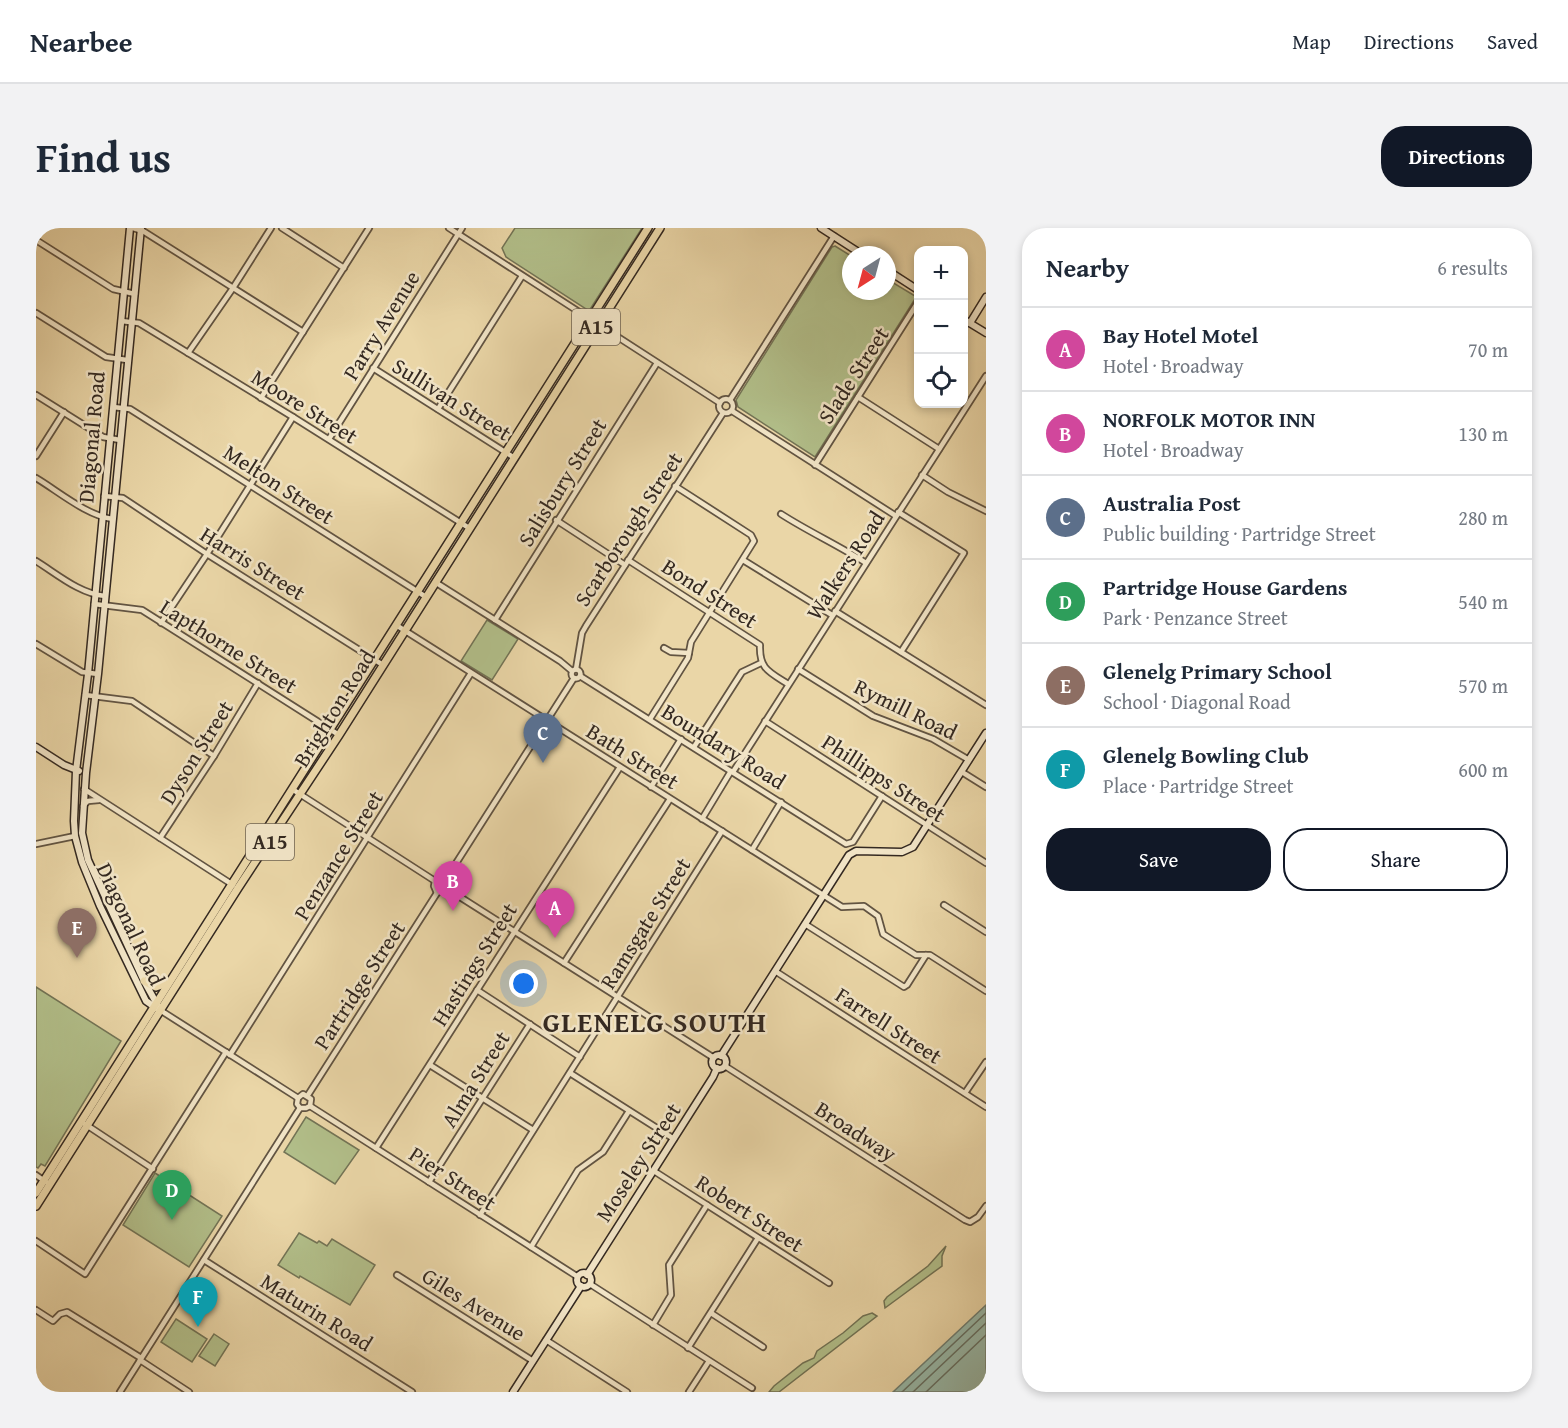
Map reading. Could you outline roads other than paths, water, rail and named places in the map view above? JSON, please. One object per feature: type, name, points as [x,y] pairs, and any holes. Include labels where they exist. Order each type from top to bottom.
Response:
[{"type":"main road","name":"Diagonal Road","points":[[131,228],[116,360],[88,674],[77,760],[75,836],[82,862],[100,906],[146,1001],[156,1006]]},
{"type":"main road","name":"Brighton Road","points":[[36,1206],[47,1182],[156,1006],[235,886],[292,789],[648,228]]},
{"type":"main road","name":"Brighton Road","points":[[156,1006],[168,983],[339,735],[660,228]]},
{"type":"main road","points":[[821,228],[849,246]]},
{"type":"main road","name":"Diagonal Road","points":[[141,229],[96,697],[84,789],[82,834],[88,860],[156,1006]]},
{"type":"main road","points":[[896,276],[914,287]]},
{"type":"main road","points":[[968,320],[986,297]]},
{"type":"main road","points":[[968,322],[986,333]]},
{"type":"main road","points":[[717,1057],[726,1060],[725,1066],[717,1068],[713,1065],[717,1057],[852,853],[908,850],[927,825],[986,733]]},
{"type":"main road","points":[[36,747],[62,764],[86,773]]},
{"type":"main road","points":[[62,764],[72,765],[77,760]]},
{"type":"main road","points":[[144,981],[158,988],[168,983]]},
{"type":"main road","name":"Moseley Street","points":[[587,1275],[717,1068]]},
{"type":"main road","name":"Brighton Road","points":[[36,1193],[47,1182]]},
{"type":"main road","points":[[581,1274],[587,1275],[590,1278],[590,1284],[581,1286],[578,1278],[581,1274]]},
{"type":"main road","points":[[513,1392],[581,1286]]},
{"type":"street","points":[[131,228],[141,229],[303,332]]},
{"type":"street","points":[[188,353],[271,228]]},
{"type":"street","points":[[282,228],[344,268]]},
{"type":"street","points":[[261,398],[369,228]]},
{"type":"street","points":[[449,228],[720,403]]},
{"type":"street","name":"Parry Avenue","points":[[328,440],[462,228]]},
{"type":"street","points":[[730,400],[834,236]]},
{"type":"street","points":[[36,240],[113,289],[135,294]]},
{"type":"street","points":[[438,409],[522,276]]},
{"type":"street","name":"Slade Street","points":[[815,465],[914,308]]},
{"type":"street","points":[[36,313],[106,357],[127,360]]},
{"type":"street","name":"Moore Street","points":[[121,321],[139,323],[469,528]]},
{"type":"street","name":"Salisbury Street","points":[[495,620],[657,363]]},
{"type":"street","name":"Sullivan Street","points":[[373,368],[513,457]]},
{"type":"street","name":"Walkers Road","points":[[702,819],[986,376]]},
{"type":"street","points":[[36,395],[109,439],[120,440]]},
{"type":"street","points":[[858,397],[939,449]]},
{"type":"street","points":[[720,403],[723,400],[730,400]]},
{"type":"street","points":[[730,400],[733,404],[732,411]]},
{"type":"street","points":[[720,403],[723,413],[727,414],[732,411]]},
{"type":"street","name":"Melton Street","points":[[113,407],[130,409],[426,597]]},
{"type":"street","points":[[732,411],[815,465],[964,553],[901,652]]},
{"type":"street","points":[[36,456],[64,412]]},
{"type":"street","name":"Scarborough Street","points":[[574,670],[582,633],[723,413]]},
{"type":"street","points":[[161,622],[207,554],[293,417]]},
{"type":"street","points":[[922,476],[986,511]]},
{"type":"street","points":[[36,478],[102,518],[112,519]]},
{"type":"street","points":[[650,719],[688,658],[691,642],[754,540],[753,537],[675,486]]},
{"type":"street","name":"Harris Street","points":[[104,495],[123,498],[383,665]]},
{"type":"street","points":[[781,514],[803,528],[837,544],[866,563]]},
{"type":"street","name":"Bond Street","points":[[556,520],[760,645],[761,663],[769,672],[788,684]]},
{"type":"street","points":[[743,560],[901,652],[986,705]]},
{"type":"street","points":[[36,561],[94,596],[105,597]]},
{"type":"street","points":[[435,582],[574,670],[580,671],[446,879]]},
{"type":"street","name":"Lapthorne Street","points":[[94,604],[142,610],[339,735]]},
{"type":"street","name":"Bath Street","points":[[395,625],[823,896],[843,907],[864,906],[879,916],[883,934],[916,955],[926,955]]},
{"type":"street","points":[[36,644],[74,668],[88,674],[98,674]]},
{"type":"street","points":[[664,648],[671,652],[689,653]]},
{"type":"street","points":[[560,661],[572,663],[577,660]]},
{"type":"street","points":[[694,747],[742,672],[761,663]]},
{"type":"street","name":"Rymill Road","points":[[798,669],[873,716],[933,739],[969,760]]},
{"type":"street","name":"Penzance Street","points":[[36,1241],[85,1274],[368,839],[471,673]]},
{"type":"street","name":"Boundary Road","points":[[577,677],[650,719],[846,843],[850,844],[882,796]]},
{"type":"street","name":"Dyson Street","points":[[160,838],[214,756],[258,683]]},
{"type":"street","points":[[85,695],[132,701],[214,756]]},
{"type":"street","name":"Phillipps Street","points":[[765,722],[986,863]]},
{"type":"street","points":[[651,787],[681,739]]},
{"type":"street","name":"Hastings Street","points":[[376,1148],[620,767]]},
{"type":"street","points":[[962,772],[986,787]]},
{"type":"street","points":[[84,789],[235,886]]},
{"type":"street","points":[[292,789],[435,881]]},
{"type":"street","points":[[564,963],[670,799]]},
{"type":"street","points":[[83,807],[88,801],[102,800]]},
{"type":"street","points":[[752,850],[781,802]]},
{"type":"street","name":"Ramsgate Street","points":[[480,1215],[722,831]]},
{"type":"street","points":[[36,844],[75,836]]},
{"type":"street","points":[[440,878],[446,879],[450,885],[446,894],[438,893],[434,886],[435,881],[440,878]]},
{"type":"street","points":[[449,890],[617,998],[717,1057]]},
{"type":"street","name":"Partridge Street","points":[[308,1095],[438,893]]},
{"type":"street","points":[[944,905],[986,932]]},
{"type":"street","points":[[805,924],[904,987],[926,955],[986,991]]},
{"type":"street","name":"Farrell Street","points":[[775,971],[986,1107]]},
{"type":"street","points":[[477,990],[580,1056]]},
{"type":"street","points":[[156,1006],[298,1098]]},
{"type":"street","name":"Alma Street","points":[[429,1182],[530,1024]]},
{"type":"street","points":[[965,1093],[986,1062]]},
{"type":"street","points":[[430,1065],[533,1130]]},
{"type":"street","name":"Broadway","points":[[725,1066],[970,1222],[978,1218],[986,1206]]},
{"type":"street","points":[[570,1073],[674,1139]]},
{"type":"street","points":[[303,1094],[308,1095],[311,1101],[310,1106],[300,1108],[298,1098],[303,1094]]},
{"type":"street","name":"Pier Street","points":[[310,1106],[578,1278]]},
{"type":"street","points":[[120,1392],[300,1108]]},
{"type":"street","points":[[531,1247],[578,1170],[603,1152],[629,1111]]},
{"type":"street","points":[[84,1124],[153,1169]]},
{"type":"street","name":"Robert Street","points":[[654,1171],[829,1283]]},
{"type":"street","points":[[36,1175],[47,1182]]},
{"type":"street","points":[[652,1325],[671,1295],[669,1265],[707,1205]]},
{"type":"street","points":[[688,1348],[758,1238]]},
{"type":"street","name":"Maturin Road","points":[[204,1260],[412,1392]]},
{"type":"street","name":"Giles Avenue","points":[[397,1275],[533,1361]]},
{"type":"street","points":[[590,1284],[752,1389]]},
{"type":"street","points":[[36,1310],[53,1321],[60,1314],[67,1312],[189,1392]]},
{"type":"street","points":[[711,1313],[763,1347]]},
{"type":"street","points":[[546,1340],[627,1392]]},
{"type":"street","points":[[689,1392],[709,1361]]},
{"type":"water","points":[[986,1305],[986,1392],[893,1392]]},
{"type":"place","name":"Australia Post","points":[[543,763]]},
{"type":"place","name":"NORFOLK MOTOR INN","points":[[453,911]]},
{"type":"place","name":"Bay Hotel Motel","points":[[555,938]]},
{"type":"place","name":"Glenelg Primary School","points":[[77,958]]},
{"type":"place","name":"Partridge House Gardens","points":[[172,1220]]},
{"type":"place","name":"Glenelg Bowling Club","points":[[198,1327]]},
{"type":"district","name":"GLENELG SOUTH","points":[[655,1022]]}]
